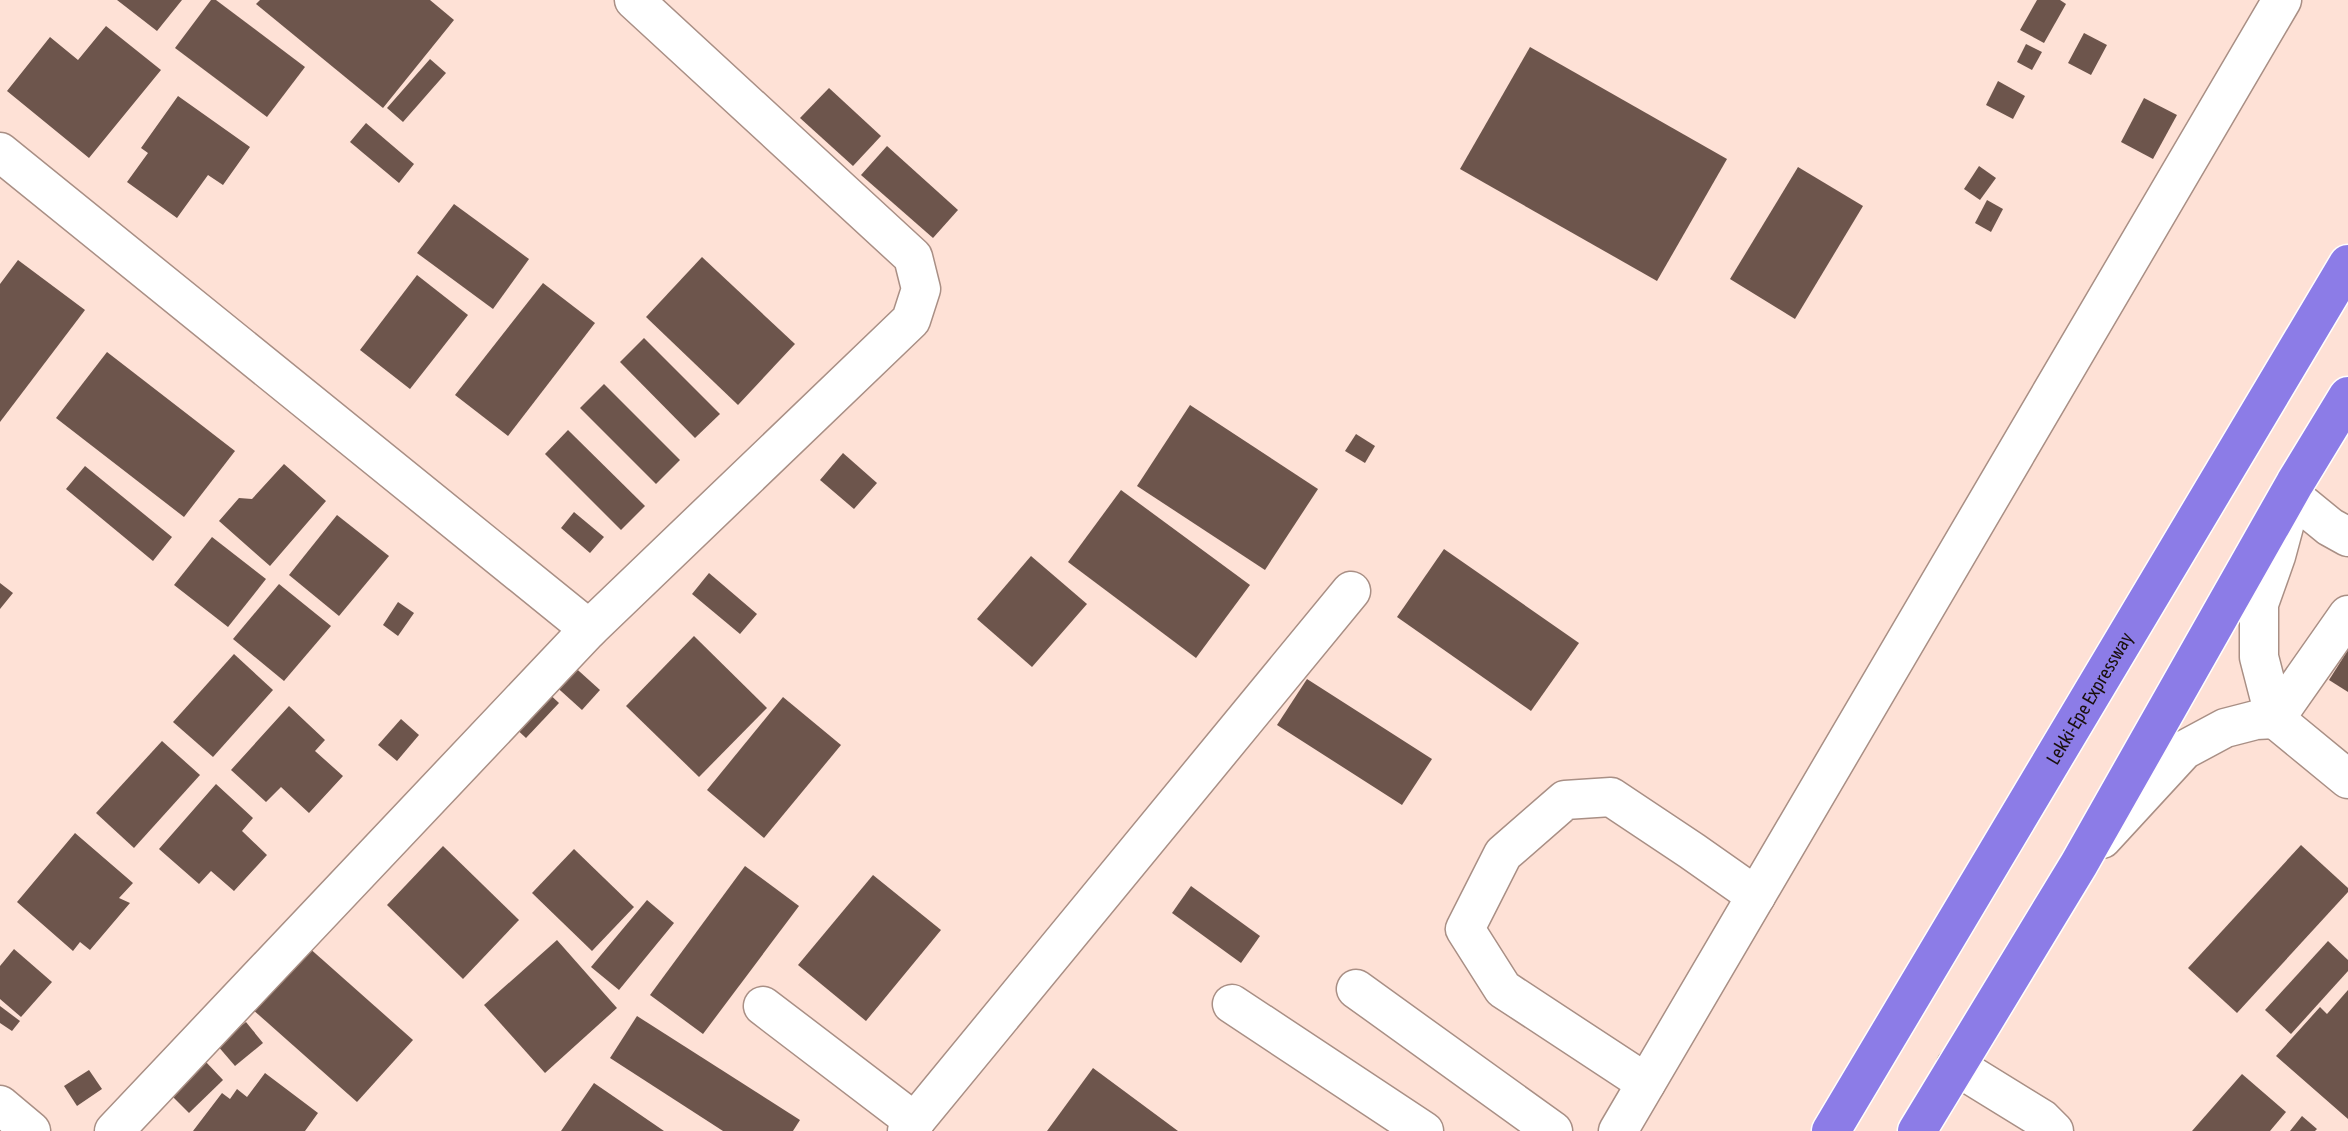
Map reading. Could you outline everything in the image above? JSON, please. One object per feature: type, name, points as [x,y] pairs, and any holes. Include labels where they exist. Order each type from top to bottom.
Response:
[{"type":"highway","name":"Lekki-Epe Expressway","points":[[1832,1131],[2348,264]]},
{"type":"highway","points":[[1917,1131],[2079,864],[2348,396]]},
{"type":"street","points":[[114,1131],[589,629],[911,320],[921,289],[913,257],[634,0]]},
{"type":"street","points":[[1618,1131],[2282,0]]},
{"type":"street","points":[[0,152],[589,629]]},
{"type":"street","points":[[2294,490],[2330,527],[2348,537]]},
{"type":"street","points":[[2275,719],[2259,657],[2259,604],[2276,556],[2294,490]]},
{"type":"street","points":[[763,1006],[911,1126],[1351,591]]},
{"type":"street","points":[[2275,719],[2348,615]]},
{"type":"street","points":[[2079,864],[2184,750],[2225,728],[2256,720],[2275,719],[2343,762]]},
{"type":"street","points":[[1646,1083],[1503,989],[1465,929],[1503,854],[1565,800],[1611,797],[1756,896]]},
{"type":"street","points":[[1356,989],[1553,1131]]},
{"type":"street","points":[[1233,1004],[1424,1131]]},
{"type":"street","points":[[1956,1066],[2042,1119],[2054,1131]]},
{"type":"street","points":[[0,1104],[31,1131]]},
{"type":"building","points":[[117,0],[182,0],[157,31]]},
{"type":"building","points":[[211,0],[216,0],[305,67],[267,117],[175,48]]},
{"type":"building","points":[[260,0],[430,0],[454,20],[383,108],[256,4]]},
{"type":"building","points":[[2037,0],[2060,0],[2066,4],[2044,43],[2020,30]]},
{"type":"building","points":[[106,26],[161,70],[89,158],[7,91],[50,37],[78,60]]},
{"type":"building","points":[[2084,33],[2107,45],[2091,75],[2068,63]]},
{"type":"building","points":[[2026,44],[2042,52],[2032,70],[2017,62]]},
{"type":"building","points":[[1530,47],[1727,159],[1657,281],[1460,169]]},
{"type":"building","points":[[430,59],[446,73],[403,122],[387,108]]},
{"type":"building","points":[[1998,81],[2025,96],[2013,119],[1986,105]]},
{"type":"building","points":[[829,88],[881,136],[853,166],[800,118]]},
{"type":"building","points":[[178,96],[250,147],[223,185],[208,175],[177,218],[127,182],[148,153],[141,148]]},
{"type":"building","points":[[2144,98],[2177,115],[2153,159],[2121,142]]},
{"type":"building","points":[[366,123],[414,164],[399,183],[350,142]]},
{"type":"building","points":[[887,146],[958,210],[933,238],[861,175]]},
{"type":"building","points":[[1979,166],[1996,178],[1980,200],[1964,189]]},
{"type":"building","points":[[1798,167],[1863,206],[1795,319],[1730,279]]},
{"type":"building","points":[[1987,200],[2003,209],[1991,232],[1975,223]]},
{"type":"building","points":[[454,204],[529,259],[493,309],[417,253]]},
{"type":"building","points":[[702,257],[795,344],[738,405],[646,317]]},
{"type":"building","points":[[18,260],[85,310],[0,422],[0,284]]},
{"type":"building","points":[[417,275],[468,315],[410,389],[360,350]]},
{"type":"building","points":[[543,283],[595,323],[508,436],[455,395]]},
{"type":"building","points":[[644,338],[720,414],[695,438],[620,362]]},
{"type":"building","points":[[107,352],[235,451],[184,517],[56,418]]},
{"type":"building","points":[[604,384],[680,460],[656,484],[580,408]]},
{"type":"building","points":[[1190,405],[1318,489],[1265,570],[1137,486]]},
{"type":"building","points":[[568,430],[645,506],[621,530],[545,454]]},
{"type":"building","points":[[1356,434],[1375,446],[1365,463],[1345,451]]},
{"type":"building","points":[[843,453],[877,483],[854,509],[820,480]]},
{"type":"building","points":[[284,464],[326,501],[270,566],[219,521],[239,498],[252,499]]},
{"type":"building","points":[[85,466],[172,537],[153,561],[66,489]]},
{"type":"building","points":[[1121,490],[1250,585],[1196,658],[1068,562]]},
{"type":"building","points":[[574,512],[604,537],[590,553],[561,528]]},
{"type":"building","points":[[337,515],[389,556],[339,616],[289,575]]},
{"type":"building","points":[[212,537],[266,579],[228,627],[174,585]]},
{"type":"building","points":[[1444,549],[1579,643],[1531,711],[1397,617]]},
{"type":"building","points":[[1031,556],[1087,604],[1032,667],[977,619]]},
{"type":"building","points":[[709,573],[757,614],[740,634],[692,594]]},
{"type":"building","points":[[0,583],[13,593],[0,609]]},
{"type":"building","points":[[279,584],[331,626],[284,681],[233,639]]},
{"type":"building","points":[[398,602],[414,613],[398,636],[383,625]]},
{"type":"building","points":[[694,636],[767,708],[699,777],[626,706]]},
{"type":"building","points":[[2348,650],[2348,692],[2329,680]]},
{"type":"building","points":[[234,654],[273,690],[213,757],[173,722]]},
{"type":"building","points":[[569,662],[600,690],[582,710],[551,682]]},
{"type":"building","points":[[1307,679],[1432,759],[1402,805],[1277,725]]},
{"type":"building","points":[[545,690],[559,703],[526,738],[512,725]]},
{"type":"building","points":[[783,697],[841,745],[764,838],[707,790]]},
{"type":"building","points":[[289,706],[325,740],[315,751],[343,776],[309,813],[281,787],[266,802],[231,770]]},
{"type":"building","points":[[401,719],[419,735],[397,761],[378,745]]},
{"type":"building","points":[[162,741],[200,775],[134,848],[96,813]]},
{"type":"building","points":[[216,784],[253,818],[242,831],[267,855],[234,891],[211,871],[199,884],[159,849]]},
{"type":"building","points":[[75,833],[133,883],[119,898],[130,903],[90,950],[80,942],[73,951],[17,902]]},
{"type":"building","points":[[2301,845],[2348,888],[2348,892],[2237,1013],[2188,968]]},
{"type":"building","points":[[443,846],[519,920],[463,979],[387,905]]},
{"type":"building","points":[[574,849],[634,907],[592,951],[532,893]]},
{"type":"building","points":[[745,866],[799,906],[703,1034],[650,995]]},
{"type":"building","points":[[873,875],[941,930],[866,1021],[798,965]]},
{"type":"building","points":[[1191,886],[1260,936],[1241,963],[1172,913]]},
{"type":"building","points":[[647,900],[674,923],[619,990],[591,967]]},
{"type":"building","points":[[557,940],[617,1008],[545,1073],[484,1005]]},
{"type":"building","points":[[2328,941],[2348,960],[2348,971],[2291,1034],[2265,1010]]},
{"type":"building","points":[[307,946],[413,1040],[357,1102],[251,1008]]},
{"type":"building","points":[[14,949],[52,982],[21,1017],[0,999],[0,966]]},
{"type":"building","points":[[2348,990],[2348,1119],[2276,1056],[2320,1007],[2327,1014]]},
{"type":"building","points":[[0,1006],[20,1021],[12,1031],[0,1023]]},
{"type":"building","points":[[637,1016],[800,1120],[793,1131],[723,1131],[610,1058]]},
{"type":"building","points":[[246,1022],[263,1043],[235,1066],[217,1045]]},
{"type":"building","points":[[206,1062],[223,1080],[189,1113],[172,1096]]},
{"type":"building","points":[[1093,1068],[1178,1131],[1047,1131]]},
{"type":"building","points":[[89,1070],[102,1089],[77,1106],[64,1086]]},
{"type":"building","points":[[265,1073],[318,1113],[305,1131],[193,1131],[222,1093],[230,1099],[237,1089],[247,1097]]},
{"type":"building","points":[[2242,1074],[2286,1112],[2270,1131],[2192,1131]]},
{"type":"building","points":[[594,1083],[664,1131],[561,1131]]},
{"type":"building","points":[[2302,1116],[2317,1129],[2315,1131],[2290,1131]]}]
